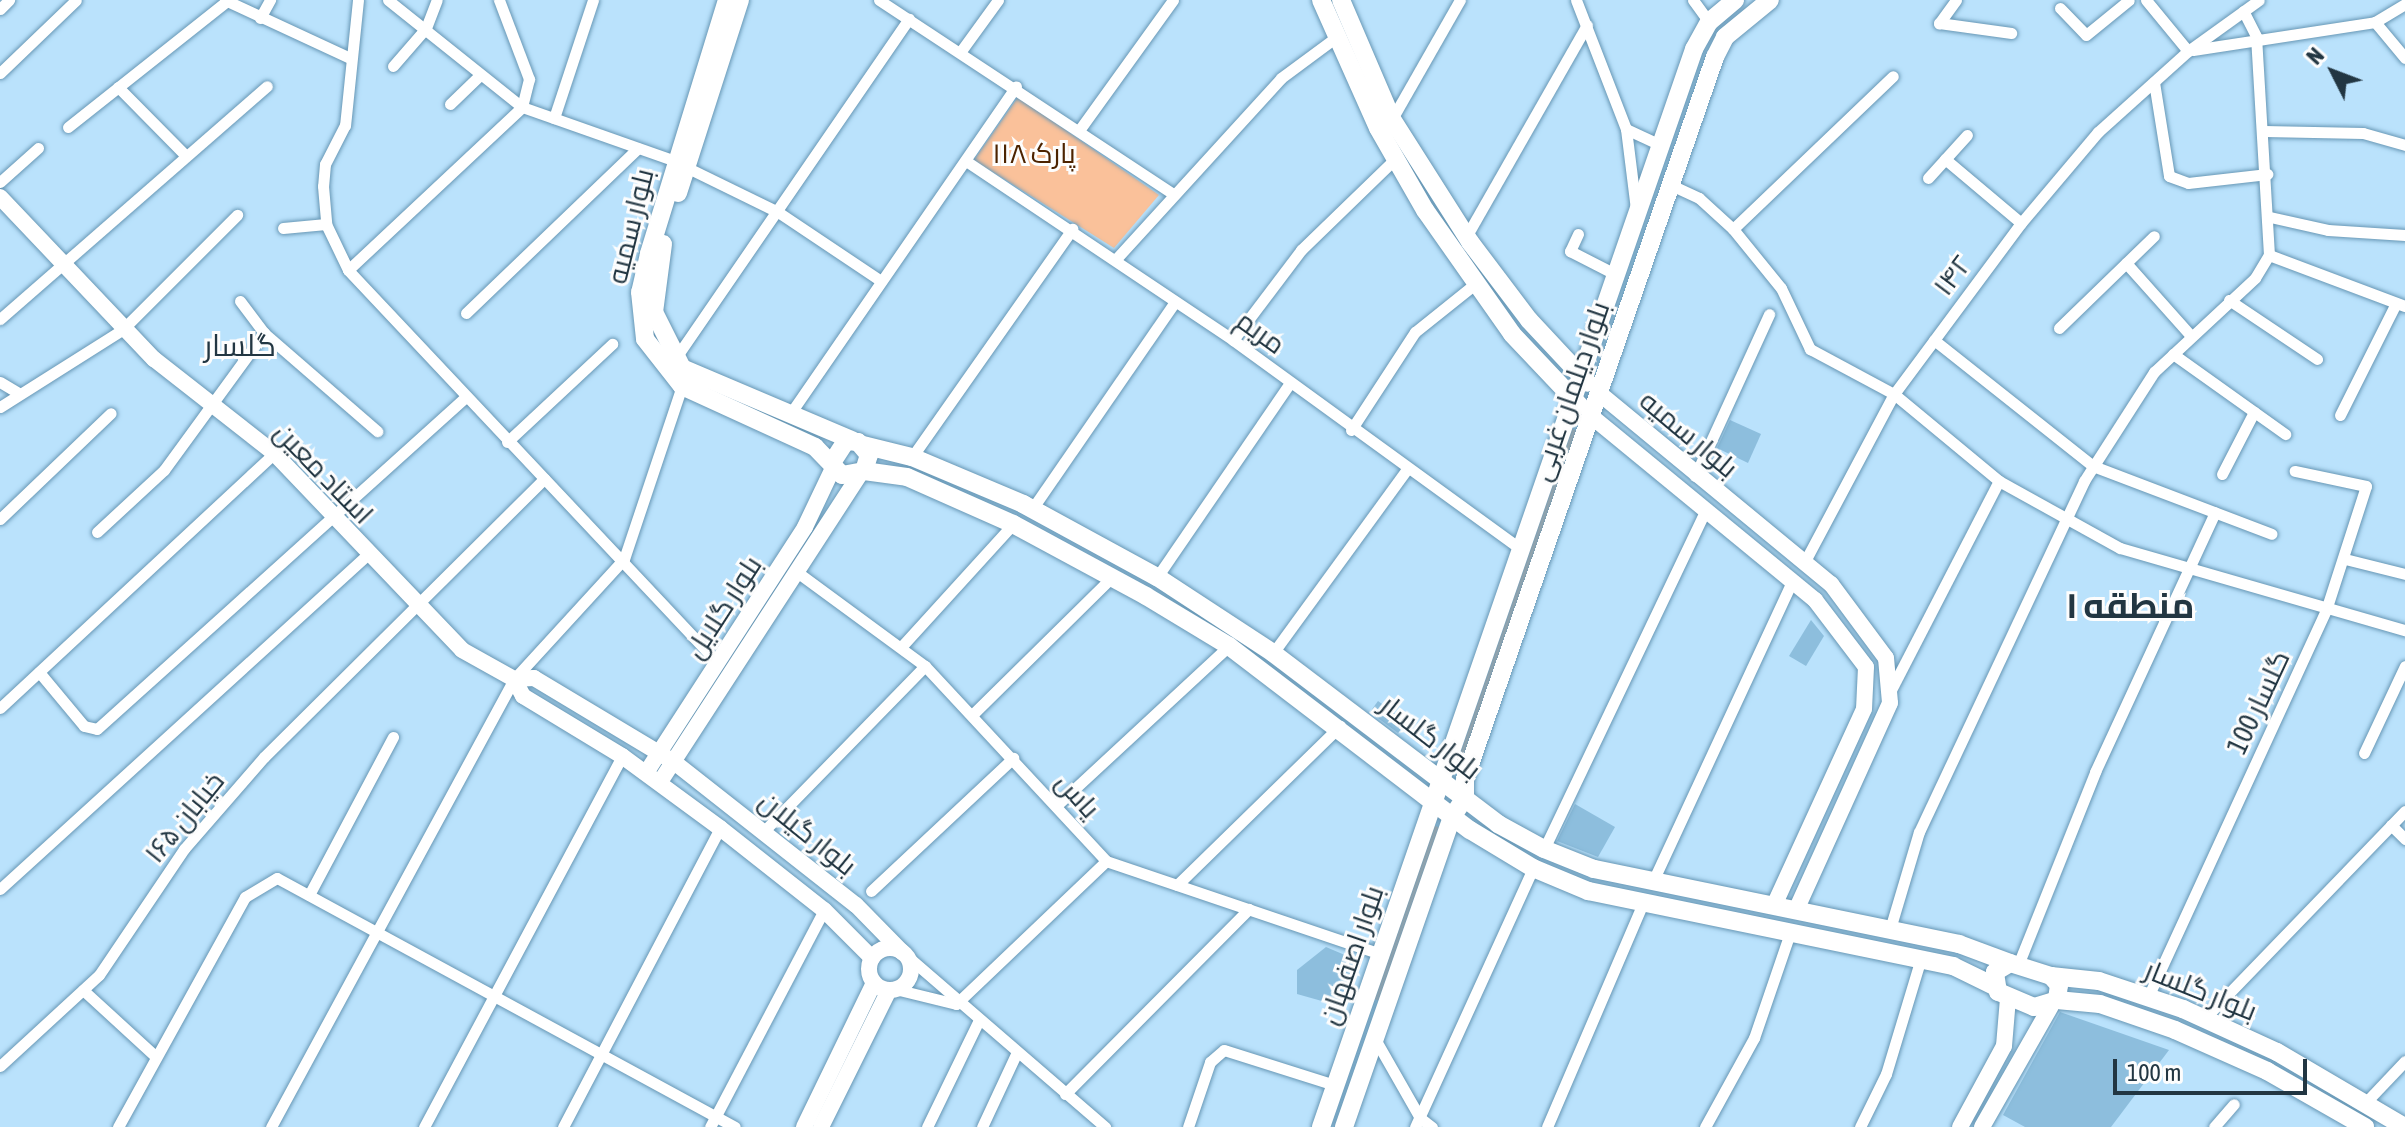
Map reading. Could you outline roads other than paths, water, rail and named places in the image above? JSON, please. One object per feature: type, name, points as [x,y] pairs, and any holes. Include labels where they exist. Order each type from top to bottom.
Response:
[{"type":"main road","name":"بلوار سمیه","points":[[740,0],[727,12],[646,266],[640,316],[655,359],[682,386],[800,439],[834,463]]},
{"type":"main road","name":"بلوار سمیه","points":[[1321,0],[1335,38],[1475,284],[1573,400],[1704,514],[1792,582],[1839,627],[1866,667],[1870,687],[1775,903]]},
{"type":"main road","name":"بلوار سمیه","points":[[1341,0],[1392,119],[1403,153],[1529,320],[1599,393],[1718,496],[1831,584],[1879,645],[1892,688]]},
{"type":"main road","name":"بلوار دیلمان غربی","points":[[1433,802],[1660,145],[1709,22],[1735,0]]},
{"type":"main road","name":"بلوار دیلمان غربی","points":[[1452,817],[1465,798],[1465,779],[1719,46],[1770,0]]},
{"type":"main road","name":"بلوار سمیه","points":[[674,359],[653,300],[681,164]]},
{"type":"main road","name":"استاد معین","points":[[1,199],[122,330],[212,407],[274,453],[415,606],[462,650],[514,679],[534,678],[667,757]]},
{"type":"main road","points":[[1636,210],[1660,218]]},
{"type":"main road","points":[[674,359],[698,378],[857,442],[869,455],[862,473],[842,475],[834,463],[836,449],[857,442]]},
{"type":"main road","name":"بلوار گلسار","points":[[857,442],[912,457],[1032,509],[1157,577],[1273,653],[1441,781],[1544,849],[1594,869],[1775,903],[1890,929],[2051,976],[2099,981],[2204,1019],[2367,1101],[2405,1127]]},
{"type":"main road","name":"بلوار گلایل","points":[[667,757],[717,662],[821,502],[834,463]]},
{"type":"main road","name":"بلوار گلسار","points":[[862,473],[907,477],[1013,524],[1112,577],[1229,646],[1340,726],[1452,817],[1533,868],[1588,891],[1769,924],[1921,958],[2001,992],[2054,1003],[2100,1004],[2175,1030],[2357,1125]]},
{"type":"main road","name":"بلوار گلایل","points":[[653,778],[862,473]]},
{"type":"main road","points":[[1704,514],[1718,496]]},
{"type":"main road","points":[[1792,582],[1804,563]]},
{"type":"main road","name":"استاد معین","points":[[514,679],[523,696],[653,778]]},
{"type":"main road","points":[[1791,930],[1797,908],[1892,688]]},
{"type":"main road","name":"بلوار گیلان","points":[[667,757],[856,905],[905,955]]},
{"type":"main road","name":"بلوار گیلان","points":[[653,778],[824,910],[872,958]]},
{"type":"main road","name":"بلوار اصفهان","points":[[1321,1127],[1433,802]]},
{"type":"main road","name":"بلوار اصفهان","points":[[1344,1127],[1452,817]]},
{"type":"main road","points":[[1769,924],[1775,903]]},
{"type":"main road","points":[[804,1127],[886,987],[909,976],[905,955],[883,949],[872,958],[886,987]]},
{"type":"main road","points":[[1960,1127],[2004,1046],[2001,992],[1995,972],[2014,964]]},
{"type":"main road","points":[[1982,1127],[2054,1003],[2059,985],[2051,976]]},
{"type":"main road","points":[[821,1127],[886,987]]},
{"type":"street","points":[[0,9],[9,0]]},
{"type":"street","points":[[0,73],[76,0]]},
{"type":"street","points":[[260,18],[270,0]]},
{"type":"street","points":[[358,0],[348,57],[345,125],[325,164],[326,224],[348,270],[464,399],[624,559],[717,662]]},
{"type":"street","points":[[388,0],[426,28],[479,76],[522,107],[681,164],[778,212],[881,281]]},
{"type":"street","points":[[393,66],[426,28],[437,0]]},
{"type":"street","points":[[348,270],[522,107],[529,79],[499,0]]},
{"type":"street","points":[[554,118],[593,0]]},
{"type":"street","points":[[879,0],[1016,86],[1173,194]]},
{"type":"street","points":[[961,51],[998,0]]},
{"type":"street","points":[[1080,129],[1173,0]]},
{"type":"street","points":[[1392,119],[1460,0]]},
{"type":"street","points":[[1576,0],[1626,129],[1636,210]]},
{"type":"street","points":[[1693,0],[1709,22]]},
{"type":"street","points":[[1956,0],[1939,23],[2011,33]]},
{"type":"street","points":[[2060,8],[2086,35],[2129,0]]},
{"type":"street","points":[[2146,0],[2188,51],[2256,36],[2375,22],[2405,4]]},
{"type":"street","name":"۱۴۲","points":[[1804,563],[1894,394],[2021,223],[2098,132],[2188,51],[2259,0]]},
{"type":"street","points":[[68,127],[226,1],[348,57]]},
{"type":"street","points":[[1890,929],[1913,845],[2065,519],[2093,466],[2173,354],[2229,300],[2269,255],[2270,217],[2256,36],[2243,11]]},
{"type":"street","points":[[674,359],[909,19]]},
{"type":"street","points":[[2375,22],[2405,58]]},
{"type":"street","points":[[1466,237],[1587,25]]},
{"type":"street","points":[[1116,259],[1281,78],[1335,38]]},
{"type":"street","points":[[450,104],[479,76]]},
{"type":"street","points":[[1733,229],[1893,76]]},
{"type":"street","points":[[2154,82],[2165,168],[2178,181],[2267,174]]},
{"type":"street","points":[[0,319],[64,266],[184,154],[267,86]]},
{"type":"street","points":[[790,414],[1016,86]]},
{"type":"street","points":[[118,87],[184,154]]},
{"type":"street","points":[[1626,129],[1660,145]]},
{"type":"street","points":[[2264,131],[2363,133],[2405,145]]},
{"type":"street","points":[[1928,178],[1967,135]]},
{"type":"street","points":[[0,182],[38,148]]},
{"type":"street","points":[[466,313],[638,148]]},
{"type":"street","points":[[1233,340],[1301,250],[1403,153]]},
{"type":"street","points":[[1945,159],[2021,223]]},
{"type":"street","name":"مریم","points":[[966,161],[1072,229],[1233,340],[1351,430],[1521,549]]},
{"type":"street","points":[[1671,185],[1699,198],[1733,229],[1781,288],[1810,349],[1894,394],[1999,481],[2120,548],[2192,567],[2326,610],[2405,630]]},
{"type":"street","points":[[0,407],[122,330],[237,215]]},
{"type":"street","points":[[2270,217],[2328,230],[2405,235]]},
{"type":"street","points":[[283,228],[326,224]]},
{"type":"street","points":[[912,457],[1072,229]]},
{"type":"street","points":[[1578,234],[1570,251],[1615,274]]},
{"type":"street","points":[[2059,328],[2154,236]]},
{"type":"street","points":[[2269,255],[2400,304],[2340,415]]},
{"type":"street","points":[[2126,263],[2191,336]]},
{"type":"street","points":[[1351,430],[1415,332],[1475,284]]},
{"type":"street","points":[[2229,300],[2317,359]]},
{"type":"street","points":[[240,301],[264,333],[377,431]]},
{"type":"street","points":[[1032,509],[1175,302]]},
{"type":"street","points":[[1695,476],[1769,314]]},
{"type":"street","points":[[97,532],[164,470],[264,333]]},
{"type":"street","points":[[1934,340],[2093,466],[2272,534]]},
{"type":"street","points":[[507,442],[612,344]]},
{"type":"street","points":[[2173,354],[2285,434]]},
{"type":"street","points":[[0,382],[18,393]]},
{"type":"street","points":[[1157,577],[1290,383]]},
{"type":"street","points":[[271,1127],[514,679],[624,559],[682,386]]},
{"type":"street","points":[[39,672],[92,730],[335,517],[464,399]]},
{"type":"street","points":[[2222,474],[2254,412]]},
{"type":"street","points":[[0,519],[111,413]]},
{"type":"street","points":[[0,708],[274,453]]},
{"type":"street","points":[[1273,653],[1407,469]]},
{"type":"street","name":"گلسار 100","points":[[2148,997],[2326,610],[2345,559],[2366,486],[2295,471]]},
{"type":"street","name":"خیابان ۱۶۵","points":[[0,1066],[83,990],[184,849],[264,757],[544,479]]},
{"type":"street","points":[[1892,688],[1999,481]]},
{"type":"street","points":[[2014,964],[2095,772],[2215,512]]},
{"type":"street","points":[[1544,849],[1704,514]]},
{"type":"street","points":[[902,646],[1013,524]]},
{"type":"street","points":[[0,889],[367,555]]},
{"type":"street","points":[[2345,559],[2405,574]]},
{"type":"street","name":"یاس","points":[[797,572],[902,646],[925,666],[973,714],[1106,861],[1381,954]]},
{"type":"street","points":[[973,714],[1112,577]]},
{"type":"street","points":[[1653,881],[1792,582]]},
{"type":"street","points":[[1056,806],[1229,646]]},
{"type":"street","points":[[763,832],[925,666]]},
{"type":"street","points":[[2364,753],[2405,666]]},
{"type":"street","points":[[1177,885],[1340,726]]},
{"type":"street","points":[[309,895],[393,737]]},
{"type":"street","points":[[424,1127],[622,756]]},
{"type":"street","points":[[871,891],[1013,758]]},
{"type":"street","points":[[2204,1019],[2405,811]]},
{"type":"street","points":[[2391,825],[2405,839]]},
{"type":"street","points":[[563,1127],[720,828]]},
{"type":"street","points":[[956,1004],[1106,861]]},
{"type":"street","points":[[1417,1123],[1533,868]]},
{"type":"street","points":[[118,1127],[245,897],[261,883],[277,878],[713,1122],[735,1127]]},
{"type":"street","points":[[1547,1127],[1644,901]]},
{"type":"street","points":[[1065,1094],[1249,909]]},
{"type":"street","points":[[713,1122],[824,910]]},
{"type":"street","points":[[1705,1127],[1754,1038],[1791,930]]},
{"type":"street","points":[[905,955],[956,1004],[1105,1127]]},
{"type":"street","points":[[1860,1127],[1886,1074],[1921,958]]},
{"type":"street","points":[[886,987],[956,1004]]},
{"type":"street","points":[[83,990],[156,1057]]},
{"type":"street","points":[[927,1127],[978,1022]]},
{"type":"street","points":[[1375,1039],[1417,1123],[1432,1127]]},
{"type":"street","points":[[1188,1127],[1210,1062],[1224,1050],[1335,1085]]},
{"type":"street","points":[[982,1127],[1016,1054]]},
{"type":"street","points":[[2367,1101],[2405,1061]]},
{"type":"street","points":[[2214,1127],[2234,1104]]},
{"type":"district","name":"گلسار","points":[[240,345]]},
{"type":"district","name":"منطقه ۱","points":[[2130,606]]},
{"type":"park label","name":"پارک ۱۱۸","points":[[1034,153]]}]
